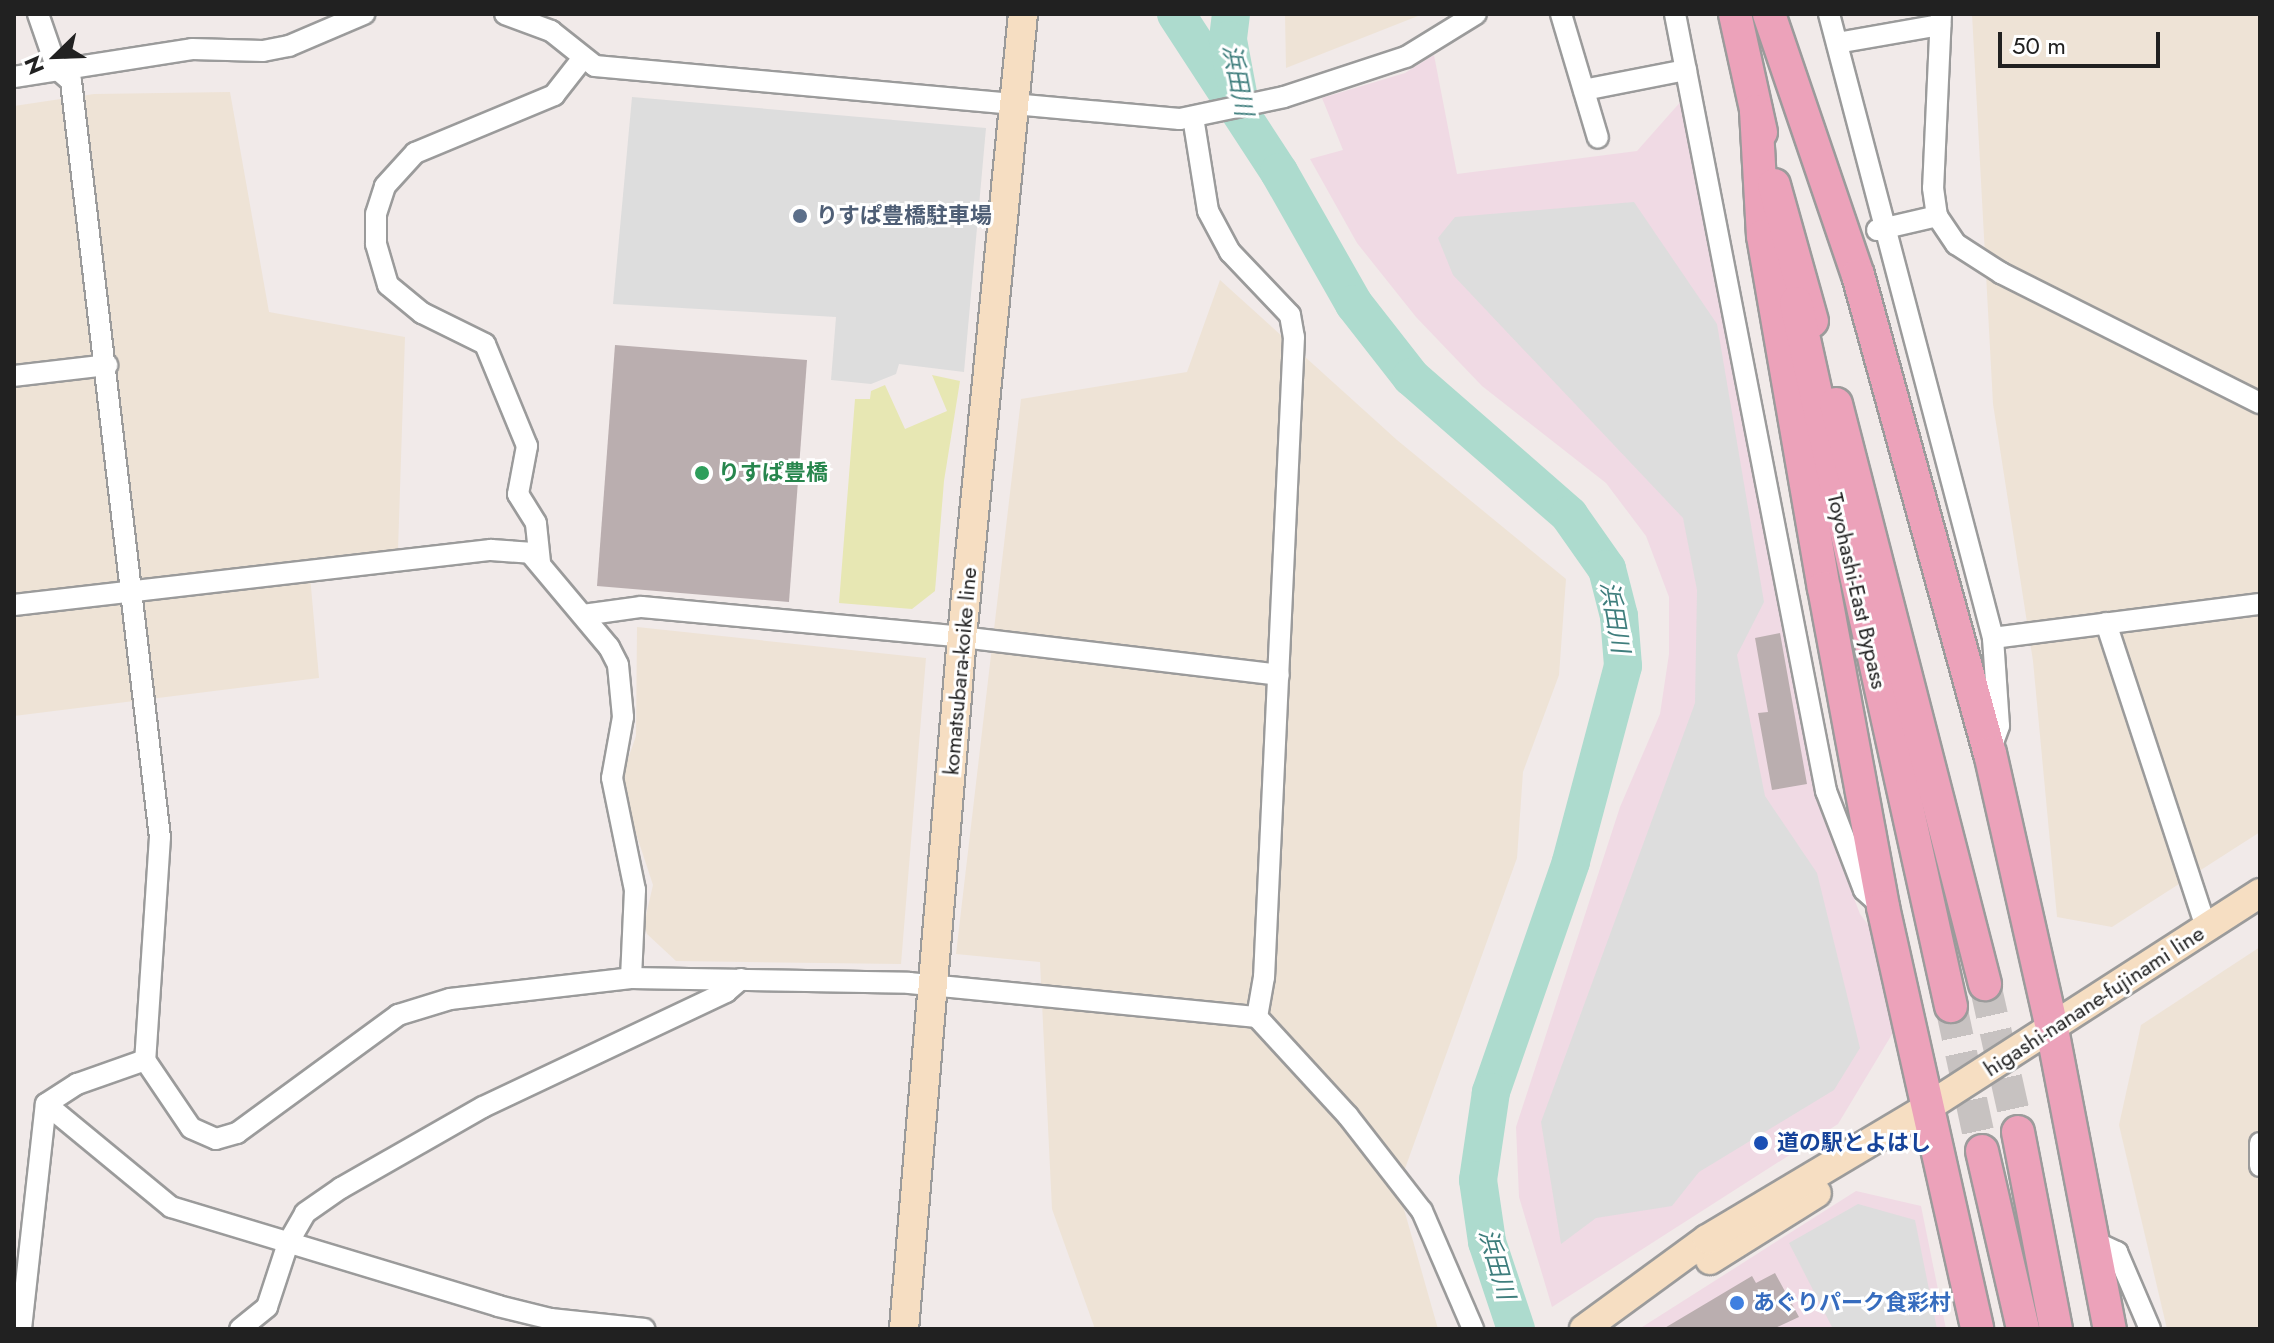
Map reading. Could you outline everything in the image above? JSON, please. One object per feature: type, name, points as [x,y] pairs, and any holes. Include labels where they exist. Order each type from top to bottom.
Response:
[{"type":"highway","name":"Toyohashi-East Bypass","points":[[1735,14],[1771,174],[1839,513],[1951,1006]]},
{"type":"highway","points":[[1769,14],[1858,275],[1990,753],[2052,1029],[2110,1329]]},
{"type":"highway","points":[[1756,111],[1763,236],[1883,907],[1977,1329]]},
{"type":"highway","name":"Toyohashi-East Bypass","points":[[1771,174],[1867,513],[1985,984]]},
{"type":"highway","points":[[2018,1132],[2056,1329]]},
{"type":"highway","points":[[1982,1151],[2023,1329]]},
{"type":"main road","name":"komatsubara-koike line","points":[[904,1329],[935,988],[962,637],[1023,14]]},
{"type":"main road","name":"higashi-nanane-fujinami line","points":[[1588,1328],[1641,1302],[1877,1155],[1928,1107],[2260,893]]},
{"type":"street","points":[[38,14],[57,69],[71,81],[107,365],[160,837],[145,1060],[191,1128],[216,1139],[237,1133],[398,1015],[450,999],[631,978],[741,979],[935,988],[1257,1017],[1348,1116],[1422,1211],[1473,1329]]},
{"type":"street","points":[[14,77],[192,49],[263,51],[289,46],[364,14]]},
{"type":"street","points":[[505,14],[551,31],[595,66],[1015,104],[1201,117],[1284,97],[1406,57],[1476,14]]},
{"type":"street","points":[[1561,14],[1598,138]]},
{"type":"street","points":[[1675,14],[1731,262],[1826,791],[1864,890],[1883,907]]},
{"type":"street","points":[[1829,14],[1882,229],[1993,638],[1999,726],[1990,753]]},
{"type":"street","points":[[1837,43],[1941,19],[1933,188],[1937,216],[1974,259],[2260,403]]},
{"type":"street","points":[[540,562],[536,523],[518,494],[527,446],[485,344],[422,313],[388,285],[376,244],[376,214],[385,186],[415,153],[554,95],[583,58]]},
{"type":"street","points":[[1584,90],[1686,70]]},
{"type":"street","points":[[1201,117],[1208,211],[1230,252],[1290,315],[1294,337],[1265,961],[1257,1017]]},
{"type":"street","points":[[1882,229],[1937,216]]},
{"type":"street","points":[[14,376],[107,365]]},
{"type":"street","points":[[14,605],[491,550],[518,549],[540,562],[609,647],[622,679],[623,717],[612,778],[635,890],[631,978]]},
{"type":"street","points":[[1993,638],[2260,604]]},
{"type":"street","points":[[583,615],[641,607],[962,637],[1279,675]]},
{"type":"street","points":[[2106,623],[2206,928]]},
{"type":"street","points":[[240,1329],[267,1307],[288,1243],[305,1213],[341,1188],[483,1107],[726,992],[741,979]]},
{"type":"street","points":[[46,1104],[77,1084],[145,1060]]},
{"type":"street","points":[[46,1104],[171,1207],[538,1316],[644,1329]]},
{"type":"street","points":[[21,1329],[46,1104]]},
{"type":"street","points":[[2260,1143],[2260,1166]]},
{"type":"street","points":[[2091,1240],[2117,1252],[2150,1329]]},
{"type":"shaded area","points":[[1285,14],[1423,14],[1286,68]]},
{"type":"shaded area","points":[[1972,14],[2260,14],[2260,832],[2112,927],[2057,917],[2033,661],[1993,404]]},
{"type":"shaded area","name":"道の駅とよはし","points":[[1434,55],[1457,174],[1637,151],[1683,99],[1815,794],[1860,914],[1875,934],[1897,1026],[1838,1124],[1552,1307],[1519,1197],[1516,1127],[1620,807],[1660,714],[1669,654],[1669,597],[1646,536],[1606,483],[1482,386],[1416,317],[1357,243],[1310,159],[1343,150],[1322,98],[1405,73]]},
{"type":"shaded area","points":[[230,92],[269,312],[405,337],[398,550],[309,564],[319,678],[14,716],[14,106],[94,94]]},
{"type":"shaded area","name":"りすぱ豊橋駐車場","points":[[632,97],[986,128],[964,372],[899,364],[896,374],[871,384],[831,380],[836,317],[613,304]]},
{"type":"shaded area","points":[[1634,202],[1717,324],[1764,602],[1737,655],[1765,796],[1817,873],[1860,1048],[1834,1090],[1699,1172],[1672,1206],[1596,1218],[1561,1244],[1541,1122],[1695,703],[1697,590],[1683,518],[1453,275],[1438,238],[1455,217]]},
{"type":"shaded area","points":[[1220,280],[1397,440],[1566,579],[1559,675],[1523,772],[1517,858],[1398,1188],[1438,1329],[1095,1329],[1052,1209],[1040,962],[956,954],[1021,399],[1187,372]]},
{"type":"shaded area","points":[[637,627],[926,658],[901,964],[676,961],[647,934],[644,924],[653,885],[625,800],[624,770],[636,736]]},
{"type":"shaded area","points":[[2260,947],[2260,1329],[2167,1329],[2119,1125],[2141,1025]]},
{"type":"shaded area","name":"道の駅とよはし","points":[[1856,1191],[1921,1206],[1946,1329],[1639,1329]]},
{"type":"shaded area","points":[[1858,1204],[1915,1220],[1937,1329],[1833,1329],[1789,1243]]},
{"type":"green space","points":[[932,375],[960,381],[944,481],[935,591],[912,609],[839,603],[855,399],[870,399],[871,391],[885,385],[905,429],[947,411]]},
{"type":"building","name":"りすぱ豊橋","points":[[615,345],[807,360],[789,602],[597,586]]},
{"type":"building","points":[[1780,633],[1807,784],[1772,790],[1758,713],[1768,712],[1755,638]]},
{"type":"building","name":"あぐりパーク食彩村","points":[[1775,1273],[1799,1317],[1773,1329],[1663,1329],[1752,1276],[1756,1283]]},
{"type":"waterway","name":"浜田川","points":[[1176,14],[1279,172],[1354,304],[1411,377],[1569,515],[1607,569],[1619,616],[1623,666],[1571,862],[1491,1092],[1478,1180],[1487,1242],[1516,1329]]},
{"type":"waterway","name":"浜田川","points":[[1231,14],[1228,40],[1239,99]]},
{"type":"tunnel","points":[[1985,984],[2018,1132]]},
{"type":"tunnel","points":[[1951,1006],[1982,1151]]},
{"type":"place","name":"りすぱ豊橋駐車場","points":[[800,216]]},
{"type":"place","name":"りすぱ豊橋","points":[[702,473]]},
{"type":"place","name":"道の駅とよはし","points":[[1761,1143]]},
{"type":"place","name":"あぐりパーク食彩村","points":[[1737,1303]]}]
